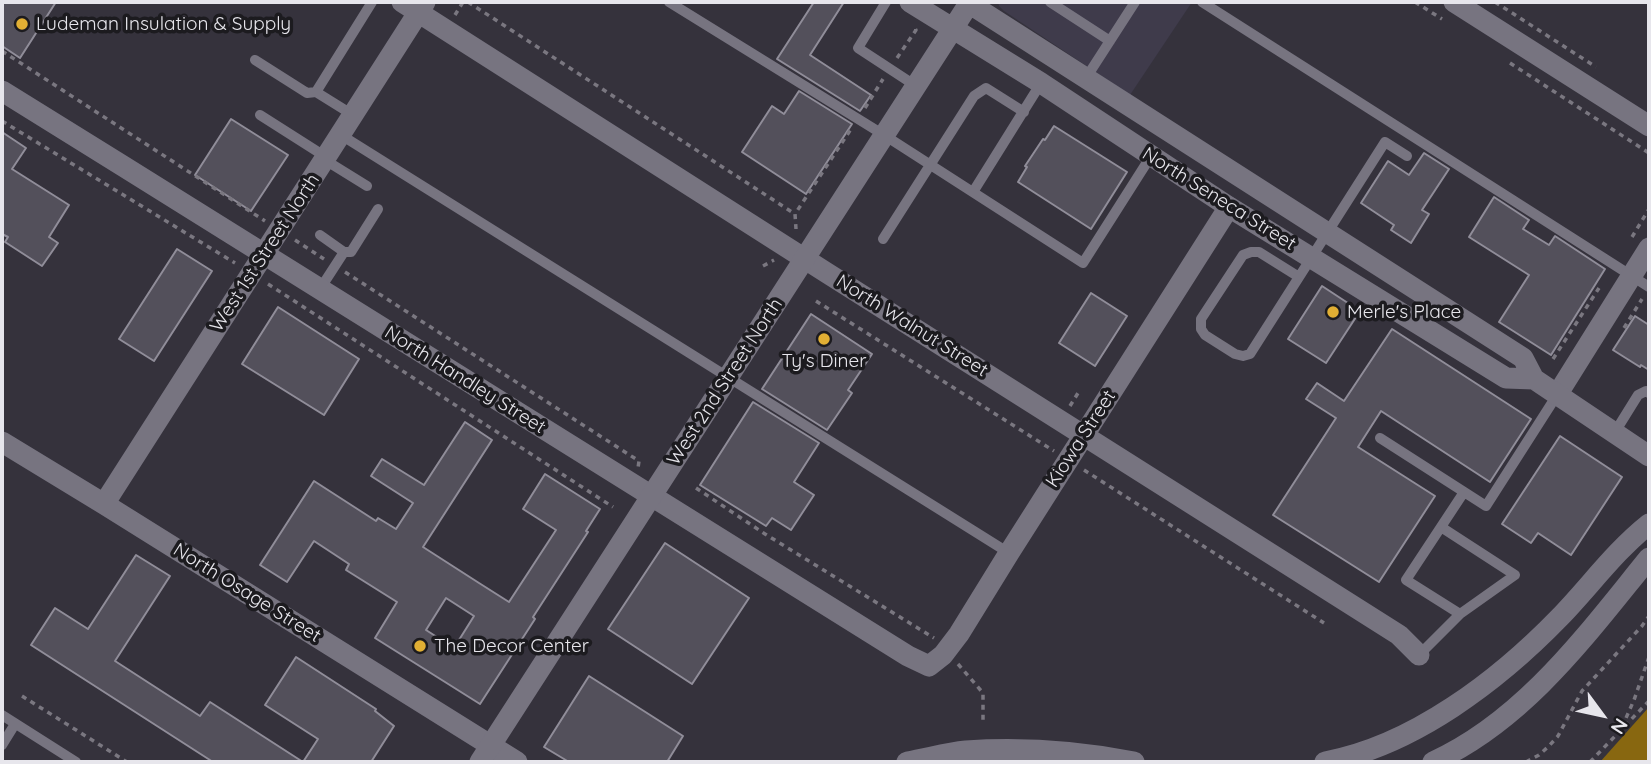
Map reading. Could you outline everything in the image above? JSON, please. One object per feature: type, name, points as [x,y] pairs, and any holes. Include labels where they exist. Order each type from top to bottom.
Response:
[{"type":"street","name":"North Seneca Street","points":[[910,2],[1041,83],[1229,208],[1506,378],[1534,379]]},
{"type":"street","name":"West 2nd Street North","points":[[486,754],[969,2]]},
{"type":"street","name":"North Seneca Street","points":[[969,2],[1523,358],[1534,379],[1649,456]]},
{"type":"street","points":[[1454,2],[1649,126]]},
{"type":"street","name":"West 1st Street North","points":[[104,504],[341,135],[416,5]]},
{"type":"street","name":"North Walnut Street","points":[[416,5],[804,258],[1399,635],[1419,654]]},
{"type":"street","name":"North Handley Street","points":[[2,91],[265,253],[650,497],[929,666]]},
{"type":"street","name":"Kiowa Street","points":[[929,666],[946,651],[959,634],[1229,208]]},
{"type":"street","points":[[1557,395],[1641,281],[1649,248]]},
{"type":"street","name":"North Osage Street","points":[[2,442],[104,504],[486,754],[517,762]]},
{"type":"street","points":[[1325,762],[1348,758],[1442,715],[1512,661],[1558,618],[1630,539],[1649,524]]},
{"type":"street","points":[[1433,762],[1494,726],[1528,698],[1592,628],[1649,558]]},
{"type":"street","points":[[907,762],[963,751],[1016,749],[1066,751],[1134,762]]},
{"type":"lane","points":[[316,92],[372,2]]},
{"type":"lane","points":[[669,2],[884,135],[1083,263],[1151,156]]},
{"type":"lane","points":[[886,2],[858,48],[916,86]]},
{"type":"lane","points":[[1050,2],[1110,41]]},
{"type":"lane","points":[[1086,78],[1135,2]]},
{"type":"lane","points":[[1202,2],[1641,281]]},
{"type":"lane","points":[[255,60],[307,93],[316,92],[353,115]]},
{"type":"lane","points":[[973,192],[1041,83]]},
{"type":"lane","points":[[883,239],[974,96],[986,88],[1024,111]]},
{"type":"lane","points":[[260,115],[368,186]]},
{"type":"lane","points":[[341,135],[1009,553]]},
{"type":"lane","points":[[1298,277],[1259,252],[1243,255],[1201,319],[1201,329],[1205,335],[1236,354],[1250,354],[1385,142],[1407,156]]},
{"type":"lane","points":[[320,235],[344,251],[351,252],[378,209]]},
{"type":"lane","points":[[320,289],[344,251]]},
{"type":"lane","points":[[1615,432],[1638,395],[1646,391],[1649,393]]},
{"type":"lane","points":[[1380,438],[1486,506],[1557,395]]},
{"type":"lane","points":[[1460,614],[1406,580],[1464,492]]},
{"type":"lane","points":[[1419,654],[1460,614],[1515,575],[1441,527]]},
{"type":"lane","points":[[2,715],[76,762]]},
{"type":"lane","points":[[2,745],[15,723]]},
{"type":"path","points":[[468,2],[795,214]]},
{"type":"path","points":[[1415,2],[1450,24]]},
{"type":"path","points":[[1495,2],[1605,73]]},
{"type":"path","points":[[1509,62],[1649,153]]},
{"type":"path","points":[[2,121],[252,274],[613,507]]},
{"type":"path","points":[[763,266],[776,259]]},
{"type":"path","points":[[696,488],[765,534],[935,638],[983,693],[983,723]]},
{"type":"path","points":[[1526,762],[1539,755],[1558,736],[1582,691],[1649,616]]},
{"type":"path","points":[[1621,730],[1649,657]]},
{"type":"path","points":[[22,696],[127,762]]},
{"type":"path","points":[[1590,762],[1649,701]]},
{"type":"shaded area","points":[[998,2],[1192,2],[1130,95],[1004,11]]},
{"type":"shaded area","points":[[1649,707],[1649,762],[1600,762]]},
{"type":"building","name":"Ludeman Insulation & Supply","points":[[2,2],[56,2],[20,58],[2,46]]},
{"type":"building","points":[[814,2],[844,2],[810,55],[871,95],[860,111],[777,59]]},
{"type":"building","points":[[799,91],[852,124],[806,194],[742,152],[772,106],[784,114]]},
{"type":"building","points":[[231,119],[288,155],[251,211],[195,175]]},
{"type":"building","points":[[1054,126],[1127,172],[1091,229],[1018,182],[1027,167],[1025,166]]},
{"type":"building","points":[[2,132],[26,148],[12,169],[69,205],[49,237],[58,243],[42,266],[5,242],[8,237],[2,234]]},
{"type":"building","points":[[1424,153],[1449,169],[1422,210],[1429,214],[1411,243],[1391,230],[1394,225],[1361,203],[1388,161],[1409,175]]},
{"type":"building","points":[[1494,197],[1529,220],[1523,229],[1549,245],[1555,236],[1605,269],[1551,355],[1499,322],[1529,275],[1469,237]]},
{"type":"building","points":[[177,249],[212,271],[154,361],[119,339]]},
{"type":"building","points":[[1322,286],[1360,311],[1326,363],[1288,339]]},
{"type":"building","points":[[1091,293],[1127,316],[1095,366],[1059,343]]},
{"type":"building","points":[[278,307],[359,359],[324,415],[242,364]]},
{"type":"building","points":[[811,314],[872,354],[848,390],[852,393],[827,430],[762,389]]},
{"type":"building","points":[[1635,316],[1649,325],[1649,370],[1613,350]]},
{"type":"building","points":[[1392,329],[1531,419],[1490,482],[1381,411],[1358,447],[1435,496],[1379,582],[1273,515],[1336,418],[1306,399],[1317,383],[1344,401]]},
{"type":"building","points":[[753,402],[819,443],[794,482],[814,495],[791,530],[772,518],[766,526],[700,485]]},
{"type":"building","points":[[465,422],[492,440],[423,547],[509,602],[556,530],[523,509],[545,474],[600,509],[533,617],[535,619],[480,704],[375,638],[397,602],[346,570],[349,564],[314,541],[287,582],[260,565],[314,481],[376,521],[378,518],[396,529],[413,503],[371,476],[382,459],[424,485]],"holes":[[[446,598],[474,616],[454,648],[426,630]]]},
{"type":"building","points":[[1560,436],[1622,477],[1571,555],[1538,533],[1531,543],[1502,524]]},
{"type":"building","points":[[665,543],[749,598],[692,684],[608,629]]},
{"type":"building","points":[[136,555],[170,576],[115,661],[200,716],[210,702],[303,762],[213,762],[31,645],[55,608],[88,629]]},
{"type":"building","points":[[296,657],[376,709],[375,711],[394,726],[371,762],[303,762],[318,739],[265,705]]},
{"type":"building","points":[[589,676],[683,736],[667,762],[569,762],[544,747]]},
{"type":"place","name":"Ludeman Insulation & Supply","points":[[22,24]]},
{"type":"place","name":"Merle's Place","points":[[1333,312]]},
{"type":"place","name":"Ty's Diner","points":[[824,339]]},
{"type":"place","name":"The Decor Center","points":[[420,646]]}]
